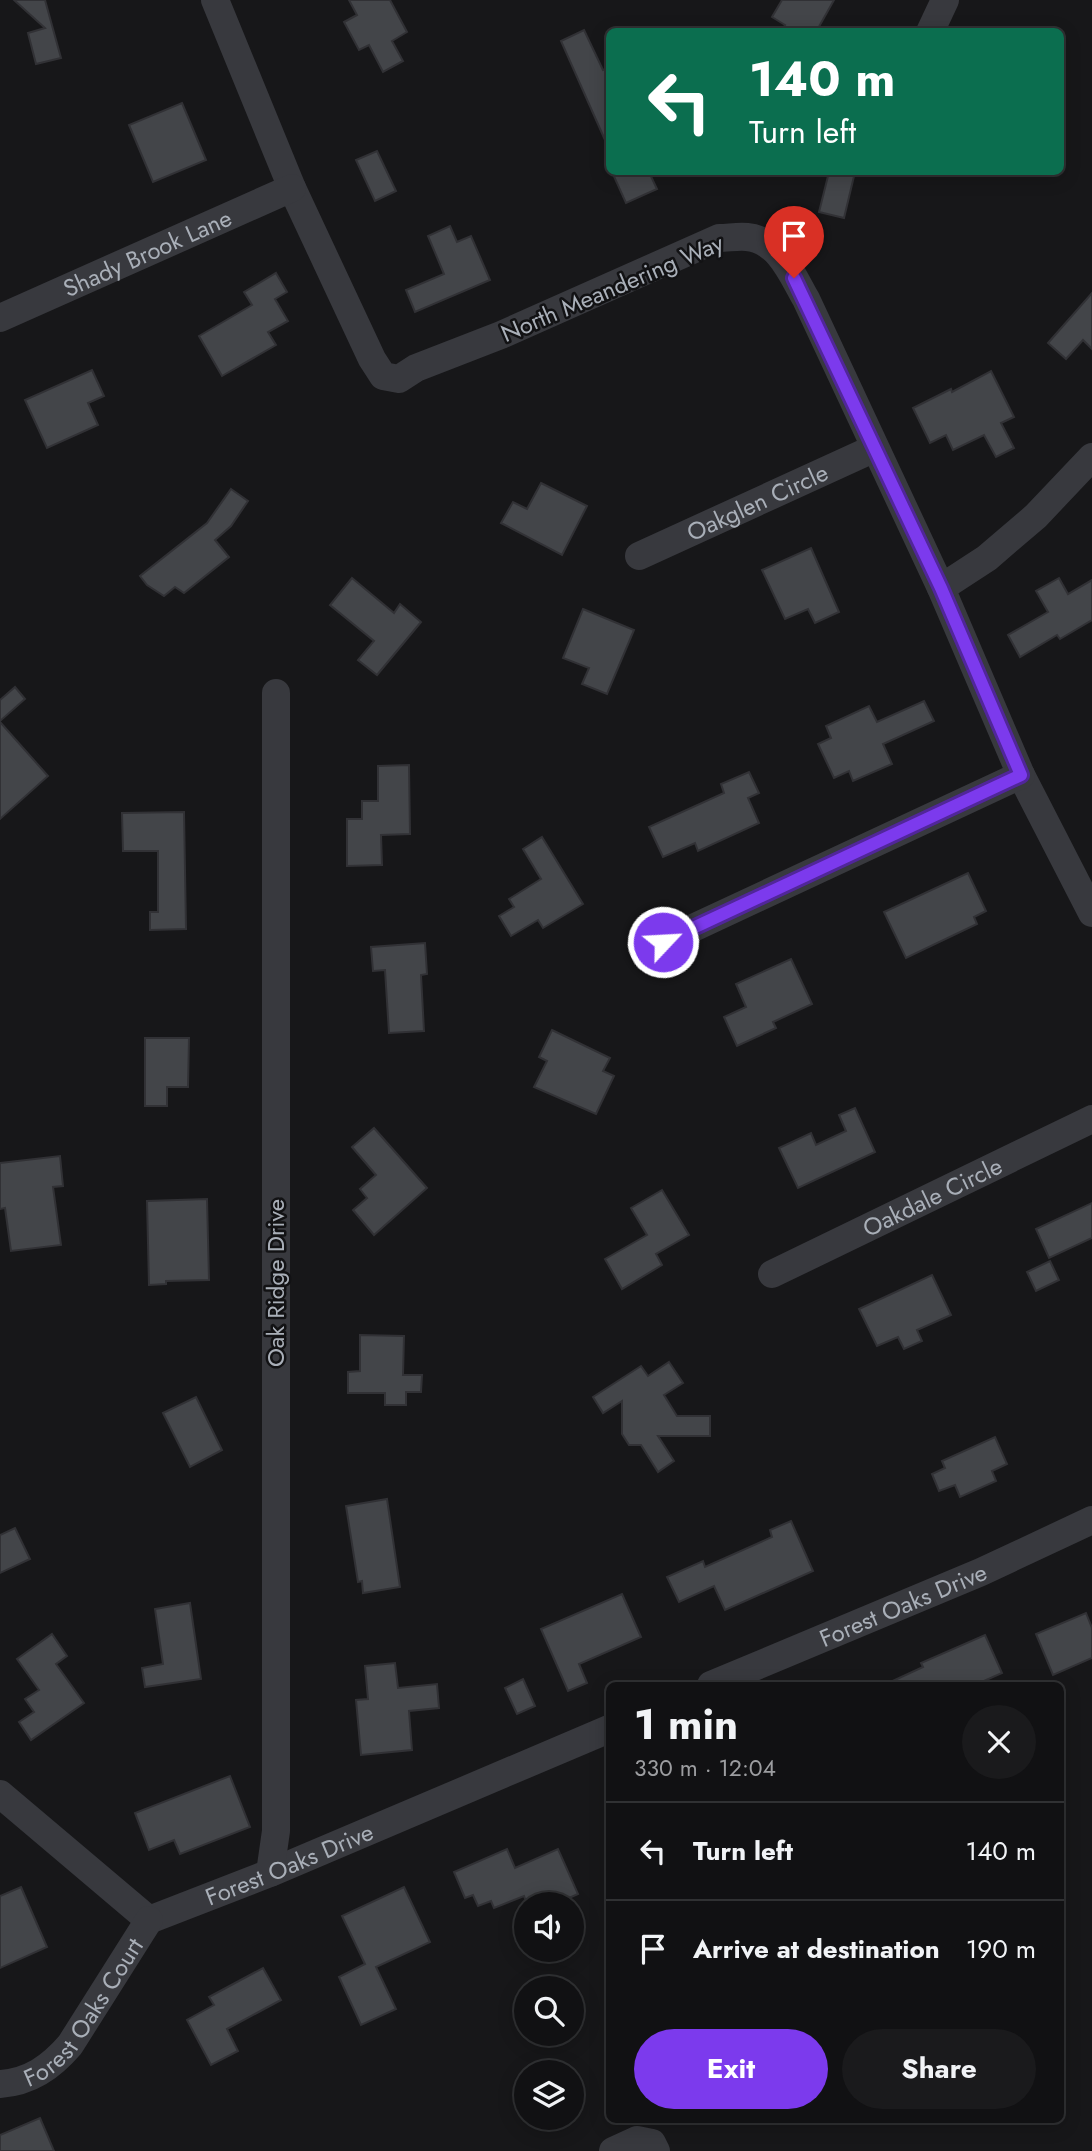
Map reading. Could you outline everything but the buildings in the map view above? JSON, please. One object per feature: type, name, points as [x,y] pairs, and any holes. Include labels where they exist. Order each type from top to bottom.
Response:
[{"type":"street","name":"North Meandering Way","points":[[215,0],[292,188],[372,359],[383,376],[399,379],[416,368],[501,335],[719,238],[750,237],[783,257],[806,299],[941,588],[1021,775],[1092,913]]},
{"type":"street","points":[[932,28],[945,0]]},
{"type":"street","name":"Shady Brook Lane","points":[[0,318],[292,188]]},
{"type":"street","name":"Oakglen Circle","points":[[639,556],[876,448]]},
{"type":"street","points":[[941,588],[986,558],[1036,516],[1092,457]]},
{"type":"street","name":"Oak Ridge Drive","points":[[270,1872],[276,1831],[276,693]]},
{"type":"street","points":[[663,942],[1021,775]]},
{"type":"street","name":"Oakdale Circle","points":[[772,1274],[1092,1119]]},
{"type":"street","name":"Forest Oaks Drive","points":[[718,1682],[981,1572],[1092,1520]]},
{"type":"street","name":"Forest Oaks Drive","points":[[149,1920],[606,1730]]},
{"type":"street","points":[[0,1794],[149,1920]]},
{"type":"street","name":"Forest Oaks Court","points":[[0,2084],[33,2076],[55,2062],[70,2045],[149,1920]]},
{"type":"street","points":[[613,2151],[637,2140],[652,2143],[656,2151]]},
{"type":"route","points":[[663,942],[1021,775],[941,588],[794,278]]}]
